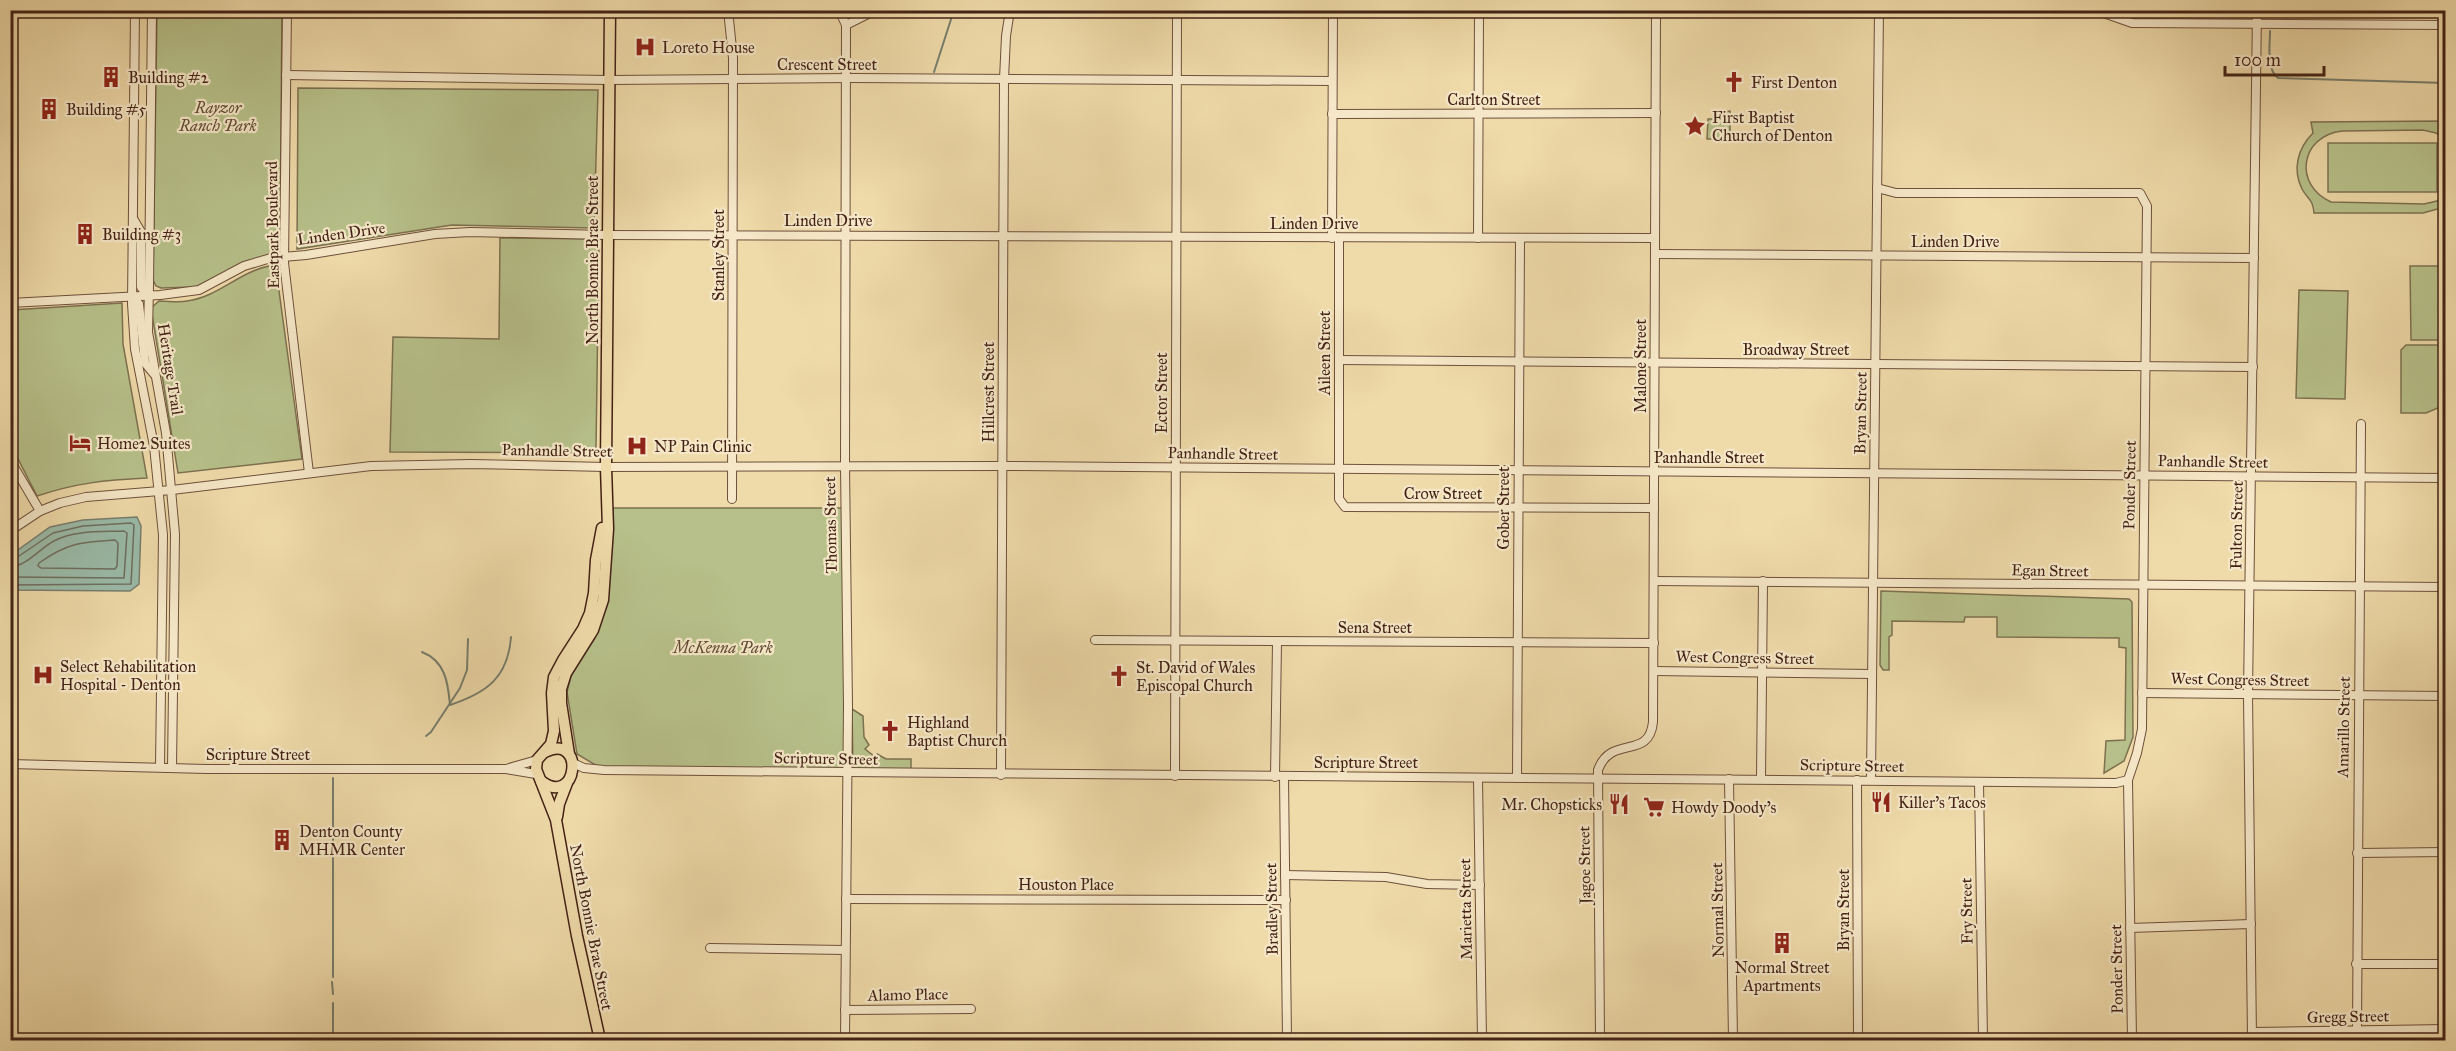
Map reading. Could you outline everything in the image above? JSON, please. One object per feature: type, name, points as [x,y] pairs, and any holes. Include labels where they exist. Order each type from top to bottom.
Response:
[{"type":"main road","name":"North Bonnie Brae Street","points":[[571,759],[561,703],[561,690],[566,673],[593,630],[601,609],[608,529],[606,467],[610,10]]},
{"type":"main road","name":"North Bonnie Brae Street","points":[[539,757],[551,744],[554,731],[552,693],[554,676],[583,630],[590,614],[596,560],[606,510]]},
{"type":"main road","points":[[558,749],[571,759],[569,780],[556,787],[539,778],[539,757],[558,749]]},
{"type":"main road","name":"North Bonnie Brae Street","points":[[539,778],[556,820],[577,936],[600,1041]]},
{"type":"main road","name":"North Bonnie Brae Street","points":[[556,820],[558,804],[569,780]]},
{"type":"street","name":"Heritage Trail","points":[[135,10],[132,296],[135,349],[154,446],[163,535],[160,767]]},
{"type":"street","points":[[143,10],[152,22]]},
{"type":"street","name":"Heritage Trail","points":[[152,10],[148,332],[166,433],[172,490],[174,534],[172,768]]},
{"type":"street","name":"Eastpark Boulevard","points":[[287,10],[284,257],[309,473]]},
{"type":"street","name":"Stanley Street","points":[[728,10],[733,39],[732,499]]},
{"type":"street","name":"Thomas Street","points":[[839,10],[846,25],[845,1041]]},
{"type":"street","points":[[846,25],[876,10]]},
{"type":"street","name":"Hillcrest Street","points":[[1001,775],[1004,79],[1010,10]]},
{"type":"street","name":"Ector Street","points":[[1176,10],[1176,776]]},
{"type":"street","name":"Aileen Street","points":[[1333,10],[1332,114],[1339,360],[1339,469]]},
{"type":"street","points":[[1478,238],[1479,10]]},
{"type":"street","name":"Malone Street","points":[[1598,777],[1605,757],[1617,749],[1641,744],[1650,735],[1653,722],[1656,10]]},
{"type":"street","name":"Bryan Street","points":[[1871,780],[1879,10]]},
{"type":"street","points":[[2095,10],[2132,23],[2445,25]]},
{"type":"street","name":"Fulton Street","points":[[2252,1036],[2248,694],[2257,10]]},
{"type":"street","name":"Crescent Street","points":[[286,75],[609,80],[846,78],[1332,81]]},
{"type":"street","name":"Carlton Street","points":[[1332,114],[1656,114]]},
{"type":"street","points":[[134,123],[151,123]]},
{"type":"street","name":"Ponder Street","points":[[1877,188],[1896,194],[2140,194],[2147,206],[2141,741],[2128,780],[2132,1041]]},
{"type":"street","points":[[134,219],[141,232],[141,287],[148,296]]},
{"type":"street","name":"Linden Drive","points":[[10,303],[148,296],[199,290],[244,266],[284,257],[458,232],[607,235],[1655,238]]},
{"type":"street","name":"Gober Street","points":[[1517,778],[1520,238]]},
{"type":"street","name":"Linden Drive","points":[[1655,254],[2254,258]]},
{"type":"street","points":[[132,296],[139,304],[145,363],[156,376]]},
{"type":"street","name":"Broadway Street","points":[[1339,360],[2253,367]]},
{"type":"street","name":"Amarillo Street","points":[[2357,1031],[2361,424]]},
{"type":"street","points":[[10,460],[40,511]]},
{"type":"street","name":"Panhandle Street","points":[[10,531],[40,511],[60,503],[86,497],[172,490],[371,466],[471,464],[606,467],[1176,467],[2445,478]]},
{"type":"street","name":"Crow Street","points":[[1339,469],[1339,499],[1345,507],[1654,508]]},
{"type":"street","name":"Egan Street","points":[[1654,581],[2445,587]]},
{"type":"street","points":[[1761,779],[1763,581]]},
{"type":"street","points":[[163,633],[174,633]]},
{"type":"street","name":"Sena Street","points":[[1095,640],[1654,643]]},
{"type":"street","name":"Bradley Street","points":[[1277,642],[1286,900],[1287,1041]]},
{"type":"street","name":"West Congress Street","points":[[1654,671],[1872,674]]},
{"type":"street","name":"West Congress Street","points":[[2142,693],[2445,696]]},
{"type":"street","name":"Scripture Street","points":[[506,769],[539,757]]},
{"type":"street","name":"Scripture Street","points":[[571,759],[584,768],[604,770],[2116,783],[2128,780]]},
{"type":"street","name":"Scripture Street","points":[[10,764],[172,768],[506,769],[539,778]]},
{"type":"street","name":"Scripture Street","points":[[569,780],[604,770]]},
{"type":"street","name":"Jagoe Street","points":[[1598,777],[1600,1041]]},
{"type":"street","name":"Marietta Street","points":[[1478,778],[1482,1041]]},
{"type":"street","name":"Normal Street","points":[[1729,779],[1733,1041]]},
{"type":"street","name":"Bryan Street","points":[[1857,780],[1858,1041]]},
{"type":"street","name":"Fry Street","points":[[1979,782],[1983,1041]]},
{"type":"street","points":[[2357,853],[2445,852]]},
{"type":"street","points":[[1285,875],[1386,877],[1427,884],[1480,885]]},
{"type":"street","name":"Houston Place","points":[[846,899],[1286,900]]},
{"type":"street","points":[[2130,928],[2250,924]]},
{"type":"street","points":[[710,948],[845,950]]},
{"type":"street","points":[[2356,964],[2445,964]]},
{"type":"street","name":"Alamo Place","points":[[845,1010],[971,1009]]},
{"type":"street","name":"Gregg Street","points":[[2252,1036],[2445,1029]]},
{"type":"green space","name":"Rayzor Ranch Park","points":[[157,11],[282,11],[280,246],[276,254],[246,261],[217,279],[195,287],[161,288],[156,286],[153,280]]},
{"type":"green space","points":[[298,88],[598,90],[594,228],[452,225],[297,249]]},
{"type":"green space","points":[[1730,111],[1730,139],[1707,139],[1708,119],[1713,119],[1713,113]]},
{"type":"green space","points":[[2445,121],[2445,139],[2436,133],[2423,130],[2342,131],[2328,135],[2317,142],[2306,162],[2311,184],[2319,194],[2331,202],[2424,204],[2437,201],[2445,195],[2445,207],[2423,213],[2314,213],[2297,174],[2300,152],[2313,133],[2311,122]]},
{"type":"green space","points":[[2328,143],[2437,143],[2437,192],[2328,192]]},
{"type":"green space","points":[[500,238],[599,239],[596,449],[593,453],[390,452],[393,337],[499,339]]},
{"type":"green space","points":[[269,266],[276,269],[302,459],[178,473],[151,308],[159,301],[181,302],[198,299],[248,273]]},
{"type":"green space","points":[[2410,266],[2445,266],[2445,340],[2411,340]]},
{"type":"green space","points":[[2299,290],[2348,291],[2345,399],[2296,398]]},
{"type":"green space","points":[[122,303],[123,344],[147,478],[91,483],[37,496],[11,445],[11,310]]},
{"type":"green space","points":[[2406,345],[2445,345],[2445,405],[2426,413],[2401,413],[2401,350]]},
{"type":"green space","name":"McKenna Park","points":[[613,508],[845,508],[847,773],[604,770],[577,754],[567,692],[571,676],[595,638],[607,605]]},
{"type":"green space","points":[[1881,591],[2129,599],[2132,602],[2133,737],[2124,761],[2104,773],[2106,741],[2125,740],[2126,648],[2119,647],[2119,638],[1997,637],[1997,617],[1965,617],[1964,622],[1892,621],[1892,635],[1889,637],[1889,670],[1883,670],[1880,665]]},
{"type":"green space","points":[[852,709],[863,716],[864,737],[869,745],[865,749],[874,756],[877,754],[886,759],[911,759],[911,769],[853,772]]},
{"type":"water","points":[[137,517],[141,526],[139,584],[130,591],[11,590],[11,555],[50,527],[83,520]]},
{"type":"waterway","points":[[934,72],[954,10]]},
{"type":"waterway","points":[[2270,16],[2271,10]]},
{"type":"waterway","points":[[2270,31],[2270,63],[2278,78],[2446,83]]},
{"type":"waterway","points":[[422,652],[436,661],[444,673],[450,705],[474,695],[493,682],[505,663],[511,637]]},
{"type":"waterway","points":[[426,736],[460,688],[467,670],[468,639]]},
{"type":"waterway","points":[[333,778],[333,977]]},
{"type":"waterway","points":[[332,982],[333,994]]},
{"type":"waterway","points":[[333,1003],[333,1040]]},
{"type":"place","name":"Loreto House","points":[[645,47]]},
{"type":"place","name":"Building #2","points":[[111,77]]},
{"type":"place","name":"First Denton","points":[[1734,82]]},
{"type":"place","name":"Building #5","points":[[49,109]]},
{"type":"place","name":"First Baptist Church of Denton","points":[[1695,126]]},
{"type":"place","name":"Building #3","points":[[85,234]]},
{"type":"place","name":"Home2 Suites","points":[[80,443]]},
{"type":"place","name":"NP Pain Clinic","points":[[637,446]]},
{"type":"place","name":"Select Rehabilitation Hospital - Denton","points":[[43,675]]},
{"type":"place","name":"St. David of Wales Episcopal Church","points":[[1119,676]]},
{"type":"place","name":"Highland Baptist Church","points":[[890,731]]},
{"type":"place","name":"Killer's Tacos","points":[[1881,802]]},
{"type":"place","name":"Mr. Chopsticks","points":[[1619,804]]},
{"type":"place","name":"Howdy Doody's","points":[[1654,807]]},
{"type":"place","name":"Denton County MHMR Center","points":[[282,840]]},
{"type":"place","name":"Normal Street Apartments","points":[[1782,943]]}]
